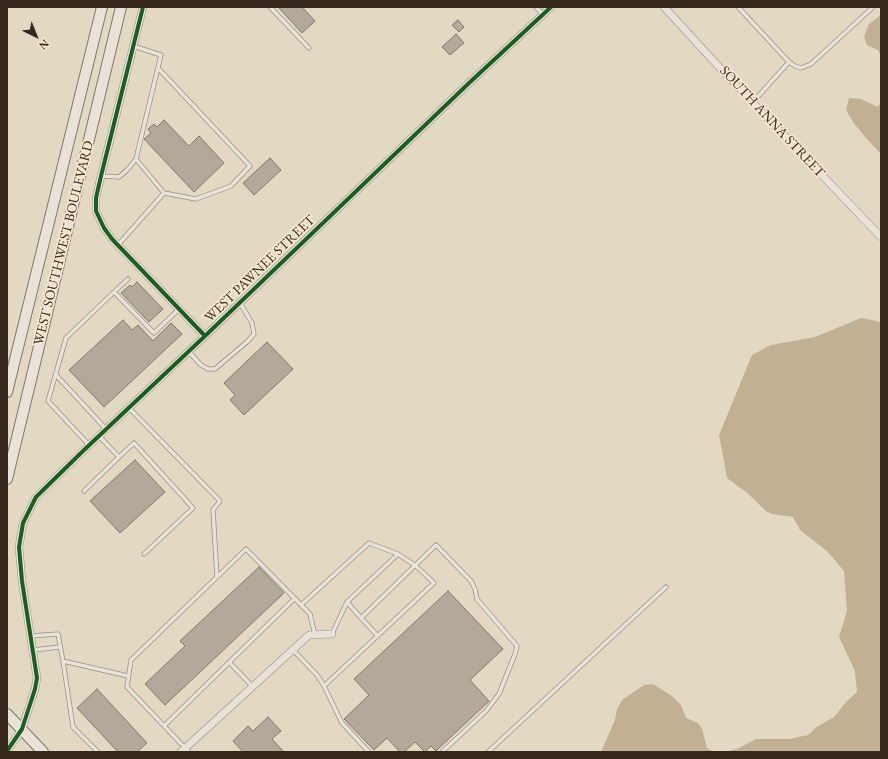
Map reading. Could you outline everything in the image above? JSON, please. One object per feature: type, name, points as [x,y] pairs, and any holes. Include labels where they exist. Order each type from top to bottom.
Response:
[{"type":"main road","name":"WEST SOUTHWEST BOULEVARD","points":[[7,392],[102,7]]},
{"type":"main road","name":"WEST SOUTHWEST BOULEVARD","points":[[7,479],[121,7]]},
{"type":"main road","points":[[7,379],[15,359]]},
{"type":"main road","points":[[7,714],[43,752]]},
{"type":"street","points":[[143,7],[108,145],[96,198],[96,212],[106,232],[205,336]]},
{"type":"street","name":"WEST PAWNEE STREET","points":[[7,751],[22,729],[37,678],[22,581],[19,547],[23,523],[36,497],[468,84],[551,7]]},
{"type":"street","name":"SOUTH ANNA STREET","points":[[664,7],[881,237]]},
{"type":"street","points":[[185,751],[309,636],[332,634]]},
{"type":"lane","points":[[270,7],[309,48]]},
{"type":"lane","points":[[536,7],[543,15]]},
{"type":"lane","points":[[738,7],[789,62],[801,68],[811,64],[873,7]]},
{"type":"lane","points":[[101,176],[119,177],[136,159],[161,55],[134,46]]},
{"type":"lane","points":[[752,102],[789,62]]},
{"type":"lane","points":[[136,159],[164,193],[196,199],[231,186],[250,166],[158,68]]},
{"type":"lane","points":[[118,245],[164,193]]},
{"type":"lane","points":[[89,445],[48,401],[66,338],[128,279]]},
{"type":"lane","points":[[114,292],[154,333],[179,309]]},
{"type":"lane","points":[[189,352],[201,365],[208,369],[215,369],[248,341],[254,334],[252,324],[240,303]]},
{"type":"lane","points":[[56,375],[106,429]]},
{"type":"lane","points":[[129,408],[220,501],[213,510],[217,577]]},
{"type":"lane","points":[[99,436],[119,456]]},
{"type":"lane","points":[[84,491],[134,443],[193,508],[144,554]]},
{"type":"lane","points":[[301,605],[369,543],[398,554],[416,566],[434,583],[324,686]]},
{"type":"lane","points":[[361,618],[436,545],[471,581],[475,589],[476,599],[517,646],[499,694],[486,711],[442,752]]},
{"type":"lane","points":[[185,751],[128,687],[128,676],[131,660],[246,549],[310,614],[315,635]]},
{"type":"lane","points":[[332,634],[347,602],[398,554]]},
{"type":"lane","points":[[488,752],[666,587]]},
{"type":"lane","points":[[164,726],[295,598]]},
{"type":"lane","points":[[347,602],[378,636]]},
{"type":"lane","points":[[31,636],[58,634],[73,726],[98,752]]},
{"type":"lane","points":[[33,650],[60,647]]},
{"type":"lane","points":[[293,650],[317,675],[342,723],[369,752]]},
{"type":"lane","points":[[62,661],[128,676]]},
{"type":"lane","points":[[229,662],[253,687]]},
{"type":"shaded area","points":[[881,15],[881,57],[878,50],[867,45],[864,37],[869,24]]},
{"type":"shaded area","points":[[849,98],[861,99],[878,107],[881,102],[881,154],[853,122],[846,110]]},
{"type":"shaded area","points":[[861,318],[881,322],[881,752],[724,752],[737,749],[756,739],[789,739],[808,735],[818,726],[834,717],[846,702],[857,692],[855,671],[839,637],[847,611],[844,571],[827,551],[800,530],[793,517],[772,514],[766,511],[746,492],[727,478],[719,435],[752,355],[771,345],[815,337]]},
{"type":"shaded area","points":[[653,684],[672,696],[681,705],[686,718],[698,723],[702,729],[707,748],[714,752],[601,752],[615,720],[617,709],[622,700],[644,685]]},
{"type":"building","points":[[278,7],[302,7],[315,21],[302,33]]},
{"type":"building","points":[[458,20],[464,27],[459,32],[452,25]]},
{"type":"building","points":[[456,34],[464,43],[450,55],[442,47]]},
{"type":"building","points":[[164,120],[189,146],[199,136],[224,163],[194,192],[144,139],[151,133],[148,129],[154,124],[157,127]]},
{"type":"building","points":[[270,158],[281,170],[254,195],[243,183]]},
{"type":"building","points":[[137,282],[163,309],[149,322],[121,293],[130,285],[132,287]]},
{"type":"building","points":[[123,320],[132,330],[138,325],[153,341],[171,323],[182,334],[104,407],[69,370]]},
{"type":"building","points":[[267,342],[293,369],[244,415],[230,400],[235,395],[224,383]]},
{"type":"building","points":[[135,460],[165,492],[120,533],[90,501]]},
{"type":"building","points":[[259,567],[284,593],[165,705],[145,684],[185,646],[180,641]]},
{"type":"building","points":[[448,591],[503,649],[470,680],[489,701],[436,751],[431,746],[425,752],[415,742],[404,752],[400,752],[387,738],[374,750],[344,719],[369,695],[354,679]]},
{"type":"building","points":[[97,689],[147,743],[137,752],[118,752],[77,708]]},
{"type":"building","points":[[268,717],[281,731],[272,739],[284,752],[243,752],[233,741],[248,726],[253,731]]},
{"type":"cycle path","points":[[143,7],[101,176],[96,198],[96,211],[104,228],[112,239],[205,336]]},
{"type":"cycle path","points":[[7,751],[22,729],[37,678],[22,581],[19,547],[23,523],[36,497],[468,84],[551,7]]}]
